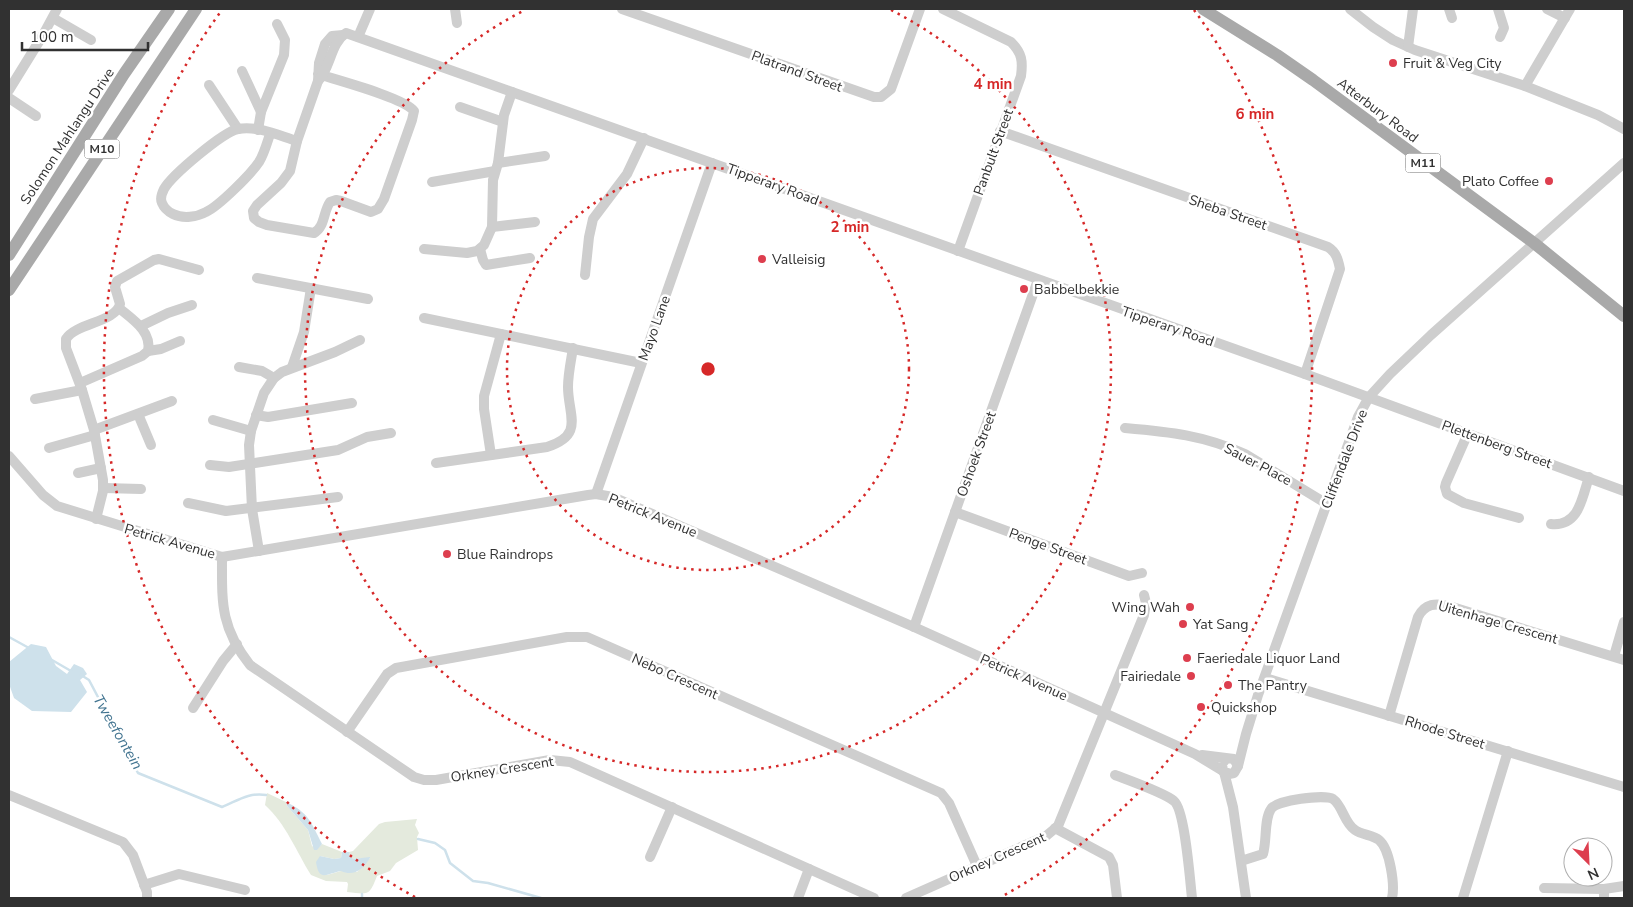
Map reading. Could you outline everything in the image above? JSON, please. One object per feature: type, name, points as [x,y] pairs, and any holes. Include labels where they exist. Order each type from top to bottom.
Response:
[{"type":"main road","name":"Solomon Mahlangu Drive","points":[[9,255],[124,74],[169,9]]},
{"type":"main road","name":"M10","points":[[9,290],[196,9]]},
{"type":"main road","name":"Atterbury Road","points":[[1203,9],[1277,55],[1534,244],[1624,316]]},
{"type":"street","points":[[358,37],[370,9]]},
{"type":"street","points":[[454,9],[458,23]]},
{"type":"street","name":"Platrand Street","points":[[622,9],[874,97],[881,97],[891,89],[920,9]]},
{"type":"street","name":"Panbult Street","points":[[943,9],[1011,42],[1022,55],[1023,62],[1021,76],[958,251]]},
{"type":"street","points":[[1350,9],[1383,35],[1408,47],[1525,86],[1598,115],[1624,129]]},
{"type":"street","points":[[1408,47],[1413,9]]},
{"type":"street","points":[[1498,9],[1504,28],[1500,37]]},
{"type":"street","points":[[1525,86],[1568,13],[1547,9]]},
{"type":"street","points":[[9,90],[55,13],[91,40]]},
{"type":"street","points":[[258,130],[261,112],[284,55],[285,40],[277,24]]},
{"type":"street","name":"Tipperary Road","points":[[320,77],[336,44],[344,34],[358,37],[1369,398]]},
{"type":"street","points":[[242,71],[261,112]]},
{"type":"street","points":[[320,77],[385,96],[410,107],[414,111],[382,204],[378,209],[371,212],[340,201],[332,201],[326,208],[319,230],[314,233],[267,225],[258,222],[254,218],[254,209],[286,177],[298,141],[320,77]]},
{"type":"street","points":[[209,85],[238,129]]},
{"type":"street","points":[[424,249],[467,253],[480,249],[486,240],[492,227],[496,167],[503,122],[512,92]]},
{"type":"street","points":[[9,98],[36,116]]},
{"type":"street","points":[[460,107],[503,122]]},
{"type":"street","points":[[270,134],[258,163],[214,207],[202,214],[181,216],[169,211],[162,202],[163,190],[169,182],[206,149],[227,134],[238,129],[258,130],[298,141]]},
{"type":"street","name":"Sheba Street","points":[[1000,131],[1333,250],[1339,260],[1340,268],[1305,374]]},
{"type":"street","points":[[585,275],[593,219],[628,174],[644,138]]},
{"type":"street","points":[[432,182],[545,156]]},
{"type":"street","name":"Mayo Lane","points":[[596,494],[712,163]]},
{"type":"street","name":"Cliffendale Drive","points":[[1233,807],[1237,769],[1246,734],[1358,417],[1369,398],[1378,386],[1424,342],[1624,164]]},
{"type":"street","points":[[492,227],[535,222]]},
{"type":"street","points":[[480,249],[486,265],[530,258]]},
{"type":"street","points":[[148,351],[148,342],[141,326],[119,308],[115,287],[117,281],[154,260],[163,259],[199,270]]},
{"type":"street","points":[[257,278],[368,299]]},
{"type":"street","name":"Oshoek Street","points":[[914,628],[1038,280]]},
{"type":"street","points":[[292,367],[304,332],[311,288]]},
{"type":"street","points":[[141,326],[168,313],[192,305]]},
{"type":"street","points":[[96,519],[104,488],[101,468],[95,433],[81,387],[66,348],[66,339],[74,331],[109,316],[119,308]]},
{"type":"street","points":[[424,318],[641,363]]},
{"type":"street","points":[[491,455],[484,409],[484,396],[501,334]]},
{"type":"street","points":[[259,551],[252,509],[248,464],[251,432],[264,393],[274,378],[292,367],[323,357],[360,340]]},
{"type":"street","points":[[35,399],[81,387],[142,356],[148,351],[161,349],[180,341]]},
{"type":"street","points":[[436,463],[547,448],[568,436],[572,421],[568,388],[573,348]]},
{"type":"street","points":[[239,367],[262,371],[274,378]]},
{"type":"street","name":"Plettenberg Street","points":[[1369,398],[1624,491]]},
{"type":"street","points":[[49,448],[95,433],[172,401]]},
{"type":"street","points":[[256,416],[268,417],[352,403]]},
{"type":"street","points":[[138,414],[151,445]]},
{"type":"street","points":[[213,420],[251,432]]},
{"type":"street","name":"Sauer Place","points":[[1125,428],[1174,432],[1218,443],[1245,454],[1327,504]]},
{"type":"street","points":[[210,465],[229,468],[338,450],[367,438],[391,433]]},
{"type":"street","points":[[1468,433],[1446,483],[1447,494],[1464,503],[1518,518]]},
{"type":"street","name":"Petrick Avenue","points":[[9,456],[50,502],[66,510],[222,556],[596,494],[612,497],[914,628],[1196,754],[1223,771]]},
{"type":"street","points":[[78,473],[101,468]]},
{"type":"street","points":[[1551,524],[1564,524],[1570,520],[1580,505],[1589,477]]},
{"type":"street","points":[[104,488],[141,489]]},
{"type":"street","points":[[188,503],[216,511],[252,509],[338,497]]},
{"type":"street","name":"Penge Street","points":[[955,512],[1129,576],[1142,573]]},
{"type":"street","name":"Orkney Crescent","points":[[222,556],[226,623],[246,660],[254,669],[414,777],[421,780],[436,780],[550,760],[564,760],[874,898]]},
{"type":"street","points":[[1104,713],[1144,615],[1146,603],[1144,595]]},
{"type":"street","name":"Uitenhage Crescent","points":[[1390,716],[1418,616],[1430,604],[1435,603],[1449,606],[1624,660]]},
{"type":"street","points":[[1614,656],[1624,622]]},
{"type":"street","name":"Nebo Crescent","points":[[347,732],[387,674],[396,668],[567,637],[586,637],[941,793],[949,803],[976,866]]},
{"type":"street","points":[[193,708],[223,660],[236,644]]},
{"type":"street","name":"Rhode Street","points":[[1265,678],[1624,787]]},
{"type":"street","name":"Orkney Crescent","points":[[906,898],[1046,836],[1056,828],[1104,713]]},
{"type":"street","name":"Cliffendale Drive","points":[[1226,759],[1246,734]]},
{"type":"street","points":[[1463,898],[1508,751]]},
{"type":"street","name":"Petrick Avenue","points":[[1196,754],[1226,759]]},
{"type":"street","points":[[1226,759],[1235,760],[1237,769],[1230,774],[1223,771],[1222,764],[1226,759]]},
{"type":"street","name":"Cliffendale Drive","points":[[1223,771],[1233,807],[1246,898]]},
{"type":"street","points":[[1115,775],[1168,797],[1176,803],[1184,838],[1192,898]]},
{"type":"street","points":[[9,794],[123,842],[133,855],[147,898]]},
{"type":"street","points":[[1241,861],[1263,854],[1268,815],[1271,807],[1285,801],[1327,797],[1334,800],[1351,827],[1377,838],[1383,844],[1393,879],[1392,898]]},
{"type":"street","points":[[650,857],[672,807]]},
{"type":"street","points":[[1056,828],[1109,857],[1113,866],[1117,898]]},
{"type":"street","points":[[798,898],[809,869]]},
{"type":"street","points":[[144,885],[179,874],[245,890]]},
{"type":"street","points":[[1544,888],[1604,893],[1624,886]]},
{"type":"shaded area","points":[[267,793],[286,802],[287,806],[308,830],[312,846],[317,849],[322,844],[342,852],[341,858],[334,859],[320,856],[327,875],[341,871],[357,872],[370,858],[352,859],[349,852],[353,851],[379,824],[385,822],[417,819],[415,825],[419,833],[417,837],[418,850],[396,863],[390,871],[377,876],[372,888],[367,893],[347,892],[347,882],[326,881],[311,875],[285,829],[265,805]]},
{"type":"water","points":[[31,644],[46,647],[56,666],[67,674],[74,664],[83,668],[87,674],[80,680],[87,692],[71,712],[32,711],[14,698],[9,684],[9,662]]},
{"type":"water","points":[[286,802],[305,814],[312,824],[322,844],[317,850],[314,850],[308,830],[287,806]]},
{"type":"water","points":[[342,852],[349,852],[353,859],[370,858],[358,871],[346,873],[341,871],[327,875],[319,872],[316,862],[320,856],[334,859],[341,858]]},
{"type":"waterway","name":"Tweefontein","points":[[9,637],[29,648]]},
{"type":"waterway","name":"Tweefontein","points":[[52,660],[71,671]]},
{"type":"waterway","name":"Tweefontein","points":[[81,675],[89,680],[138,773],[222,807],[249,796],[266,795]]},
{"type":"waterway","name":"Tweefontein","points":[[418,839],[435,843],[445,850],[450,863],[473,881],[488,883],[541,898]]},
{"type":"place","name":"Fruit & Veg City","points":[[1393,63]]},
{"type":"place","name":"Plato Coffee","points":[[1549,181]]},
{"type":"place","name":"Valleisig","points":[[762,259]]},
{"type":"place","name":"Babbelbekkie","points":[[1024,289]]},
{"type":"place","name":"Blue Raindrops","points":[[447,554]]},
{"type":"place","name":"Wing Wah","points":[[1190,607]]},
{"type":"place","name":"Yat Sang","points":[[1183,624]]},
{"type":"place","name":"Faeriedale Liquor Land","points":[[1187,658]]},
{"type":"place","name":"Fairiedale","points":[[1191,676]]},
{"type":"place","name":"The Pantry","points":[[1228,685]]},
{"type":"place","name":"Quickshop","points":[[1201,707]]}]
